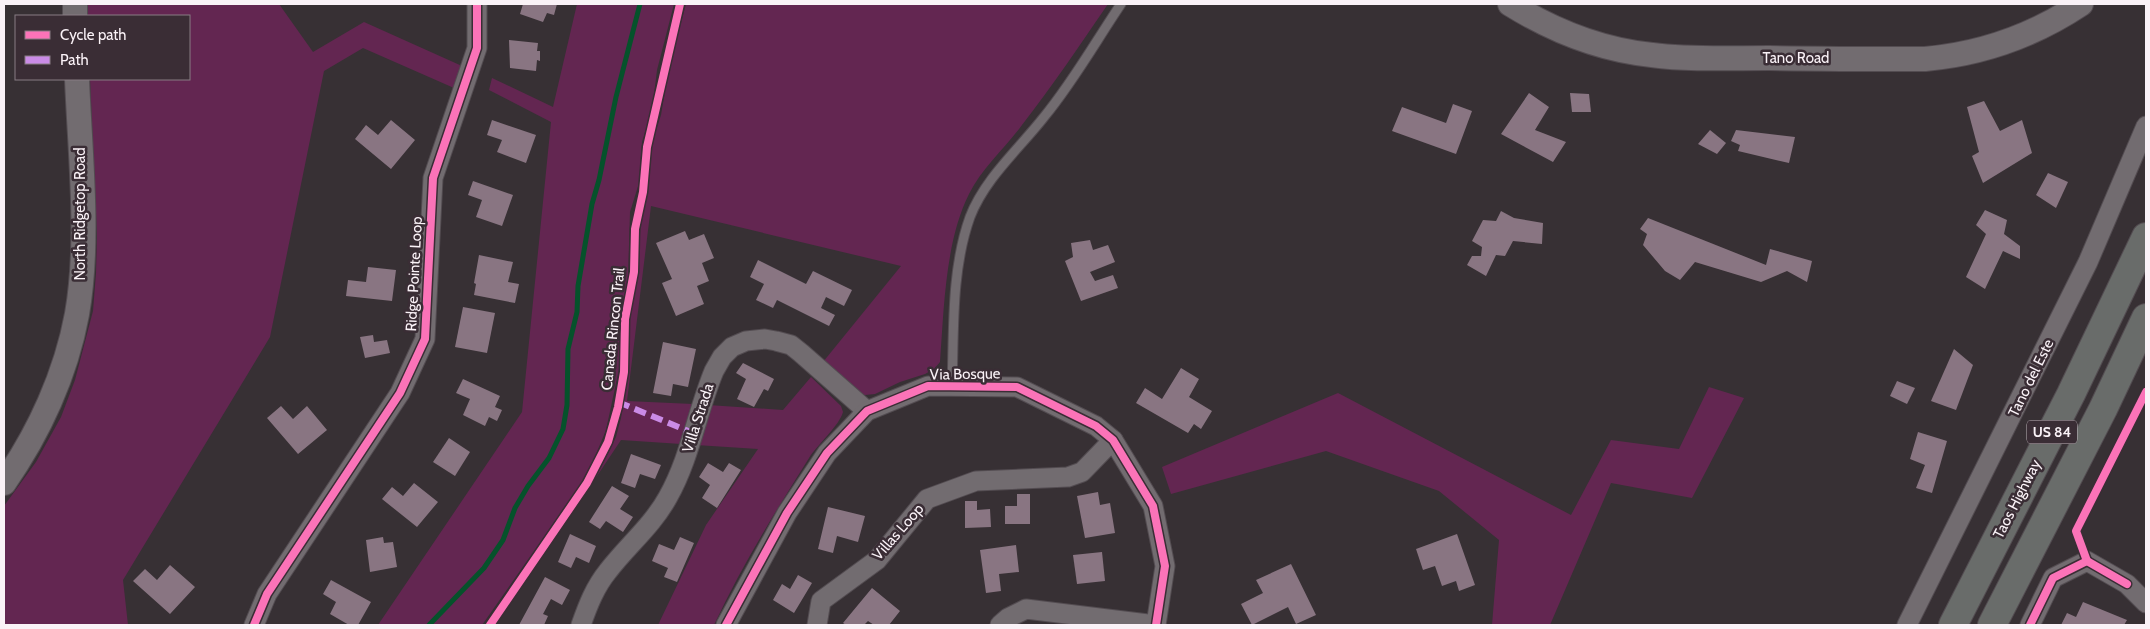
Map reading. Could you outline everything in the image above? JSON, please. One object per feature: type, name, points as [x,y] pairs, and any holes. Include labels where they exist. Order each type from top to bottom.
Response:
[{"type":"highway","name":"Taos Highway","points":[[1953,625],[2071,394],[2146,237]]},
{"type":"highway","name":"US 84","points":[[1992,625],[2103,409],[2146,318]]},
{"type":"street","name":"Ridge Pointe Loop","points":[[254,625],[267,594],[400,393],[425,339],[433,178],[477,48],[477,4]]},
{"type":"street","name":"Tano Road","points":[[1510,4],[1524,13],[1567,33],[1611,47],[1651,55],[1925,60],[1958,56],[1997,45],[2051,22],[2081,4]]},
{"type":"street","name":"North Ridgetop Road","points":[[4,483],[32,439],[47,408],[70,346],[77,314],[83,242],[78,80]]},
{"type":"street","name":"Tano del Este","points":[[1906,625],[2088,262],[2146,126]]},
{"type":"street","name":"Villa Strada","points":[[581,625],[592,595],[608,570],[642,535],[668,498],[679,476],[714,371],[722,357],[732,347],[746,341],[765,339],[790,345],[867,411]]},
{"type":"street","name":"Via Bosque","points":[[726,625],[787,513],[839,439],[867,411],[928,386],[1017,387],[1096,426],[1113,440],[1153,506],[1164,566],[1156,625]]},
{"type":"street","name":"Villas Loop","points":[[817,625],[821,601],[877,560],[928,499],[976,481],[1068,478],[1082,472],[1113,440]]},
{"type":"street","points":[[2030,625],[2053,578],[2087,561],[2127,584],[2146,603]]},
{"type":"street","points":[[1000,625],[1008,618],[1026,609],[1156,625]]},
{"type":"lane","points":[[952,386],[956,282],[965,238],[976,204],[991,180],[1052,106],[1121,4]]},
{"type":"shaded area","points":[[87,4],[279,4],[313,52],[364,22],[462,66],[454,88],[363,48],[324,71],[270,337],[123,580],[128,625],[4,625],[4,506],[36,462],[61,417],[75,380],[93,311],[97,235],[90,80],[190,80],[190,15],[87,15]]},
{"type":"shaded area","points":[[577,4],[674,4],[657,70],[652,110],[642,142],[639,183],[630,212],[628,278],[620,318],[619,369],[606,430],[592,464],[579,487],[482,625],[378,625],[522,412],[551,122],[489,90],[492,78],[553,107]]},
{"type":"shaded area","points":[[686,4],[1108,4],[1045,95],[980,175],[969,194],[961,213],[950,254],[940,362],[934,369],[925,374],[900,382],[875,394],[865,395],[855,393],[823,362],[901,266],[651,206],[627,401],[693,404],[681,444],[621,440],[595,479],[616,437],[621,418],[627,373],[628,334],[639,257],[641,214],[648,192],[651,146],[661,115],[669,67]]},
{"type":"shaded area","points":[[811,377],[841,406],[843,412],[837,423],[809,458],[771,519],[735,582],[714,625],[658,625],[706,525],[758,449],[696,445],[708,405],[783,410]]},
{"type":"shaded area","points":[[1709,387],[1744,398],[1692,498],[1611,483],[1550,625],[1492,625],[1499,540],[1439,491],[1326,451],[1171,494],[1162,467],[1338,393],[1571,515],[1611,440],[1679,449]]},
{"type":"building","points":[[523,4],[557,4],[554,15],[547,13],[543,22],[520,14]]},
{"type":"building","points":[[509,40],[538,43],[537,51],[540,51],[540,61],[537,60],[536,71],[510,68]]},
{"type":"building","points":[[1529,93],[1549,107],[1535,130],[1566,142],[1553,162],[1501,134]]},
{"type":"building","points":[[1570,93],[1589,94],[1591,112],[1572,112]]},
{"type":"building","points":[[1984,101],[2000,131],[2022,120],[2032,153],[1983,183],[1972,156],[1979,152],[1967,107]]},
{"type":"building","points":[[1453,104],[1472,111],[1456,154],[1392,131],[1402,107],[1446,123]]},
{"type":"building","points":[[391,120],[415,140],[391,169],[355,139],[366,125],[378,135]]},
{"type":"building","points":[[492,120],[536,135],[526,163],[497,152],[502,140],[487,135]]},
{"type":"building","points":[[1710,130],[1726,143],[1717,154],[1698,144]]},
{"type":"building","points":[[1736,130],[1795,137],[1789,163],[1738,151],[1740,145],[1731,141]]},
{"type":"building","points":[[2048,173],[2068,182],[2056,208],[2036,195]]},
{"type":"building","points":[[473,181],[513,195],[502,226],[476,217],[482,200],[468,195]]},
{"type":"building","points":[[1985,210],[2007,220],[2004,234],[2020,246],[2020,259],[2003,251],[1985,289],[1966,277],[1986,234],[1976,225]]},
{"type":"building","points":[[1501,211],[1514,218],[1543,223],[1542,244],[1513,241],[1505,256],[1496,255],[1486,276],[1467,265],[1472,256],[1481,256],[1482,247],[1472,241],[1483,220],[1496,221]]},
{"type":"building","points":[[1648,218],[1766,265],[1770,249],[1812,261],[1807,282],[1787,271],[1761,282],[1695,262],[1680,280],[1665,271],[1643,245],[1647,234],[1640,229]]},
{"type":"building","points":[[685,231],[689,240],[704,234],[714,258],[702,263],[709,281],[697,286],[704,304],[676,316],[662,283],[672,279],[656,243]]},
{"type":"building","points":[[1090,240],[1093,250],[1108,245],[1115,262],[1090,272],[1095,281],[1113,275],[1118,288],[1081,301],[1065,261],[1073,257],[1071,243]]},
{"type":"building","points":[[479,255],[513,262],[508,282],[519,284],[515,303],[474,295]]},
{"type":"building","points":[[758,260],[806,284],[813,271],[852,290],[844,306],[826,297],[821,308],[835,315],[829,326],[777,300],[773,308],[756,300],[764,284],[750,277]]},
{"type":"building","points":[[368,267],[396,270],[392,301],[346,296],[348,280],[366,282]]},
{"type":"building","points":[[463,307],[495,313],[487,353],[455,347]]},
{"type":"building","points":[[373,335],[374,342],[387,340],[390,353],[365,358],[360,337]]},
{"type":"building","points":[[663,342],[696,349],[688,387],[673,384],[671,396],[653,393]]},
{"type":"building","points":[[1954,349],[1973,365],[1956,410],[1931,401]]},
{"type":"building","points":[[743,363],[774,379],[768,391],[764,389],[754,407],[737,399],[746,379],[736,373]]},
{"type":"building","points":[[1181,368],[1199,379],[1189,397],[1212,411],[1201,429],[1194,424],[1188,433],[1136,403],[1145,388],[1162,399]]},
{"type":"building","points":[[463,379],[500,396],[495,407],[502,410],[497,421],[489,417],[485,426],[463,415],[470,399],[456,393]]},
{"type":"building","points":[[1897,381],[1915,388],[1907,404],[1890,396]]},
{"type":"building","points":[[281,406],[293,419],[307,406],[327,430],[298,454],[267,418]]},
{"type":"building","points":[[1918,432],[1947,441],[1932,493],[1916,488],[1925,465],[1910,459]]},
{"type":"building","points":[[449,438],[470,452],[455,476],[433,462]]},
{"type":"building","points":[[631,454],[661,465],[655,479],[640,474],[635,488],[621,483]]},
{"type":"building","points":[[708,463],[723,472],[729,463],[741,470],[717,508],[702,498],[710,485],[699,477]]},
{"type":"building","points":[[414,483],[438,502],[417,527],[382,499],[392,487],[403,496]]},
{"type":"building","points":[[612,486],[629,496],[620,509],[633,517],[623,532],[606,521],[600,529],[589,522]]},
{"type":"building","points":[[1098,492],[1100,505],[1110,503],[1115,533],[1085,538],[1077,496]]},
{"type":"building","points":[[1017,494],[1030,494],[1030,524],[1005,524],[1005,506],[1017,506]]},
{"type":"building","points":[[965,501],[977,501],[977,510],[990,509],[991,527],[965,528]]},
{"type":"building","points":[[828,507],[865,516],[858,542],[837,536],[833,553],[818,549]]},
{"type":"building","points":[[570,534],[596,546],[589,563],[576,557],[571,568],[558,562]]},
{"type":"building","points":[[1457,534],[1475,585],[1459,591],[1456,581],[1442,586],[1435,566],[1423,570],[1416,549]]},
{"type":"building","points":[[383,537],[384,543],[393,542],[397,567],[370,572],[366,540]]},
{"type":"building","points":[[680,537],[694,543],[677,582],[664,577],[668,568],[652,561],[659,544],[674,550]]},
{"type":"building","points":[[1016,545],[1019,572],[999,574],[1001,591],[986,593],[980,550]]},
{"type":"building","points":[[1102,552],[1105,581],[1077,584],[1073,555]]},
{"type":"building","points":[[1291,564],[1316,615],[1296,624],[1288,607],[1252,625],[1241,604],[1263,593],[1256,580]]},
{"type":"building","points":[[170,565],[195,587],[170,614],[133,581],[145,569],[157,580]]},
{"type":"building","points":[[798,575],[812,583],[794,613],[773,600],[782,584],[790,589]]},
{"type":"building","points":[[545,577],[570,590],[562,605],[551,599],[543,614],[548,616],[544,625],[519,625]]},
{"type":"building","points":[[331,580],[371,602],[358,625],[349,625],[330,614],[336,602],[323,594]]},
{"type":"building","points":[[872,588],[900,611],[889,625],[874,625],[868,621],[864,625],[846,625],[843,623]]},
{"type":"building","points":[[2083,602],[2127,620],[2124,625],[2061,625],[2067,613],[2076,617]]},
{"type":"waterway","points":[[429,625],[484,568],[503,540],[515,508],[528,486],[549,458],[563,429],[567,405],[568,349],[577,312],[578,286],[592,204],[599,180],[616,97],[640,4]]},
{"type":"marked path","points":[[618,402],[693,433]]},
{"type":"cycle path","points":[[254,625],[267,594],[400,393],[425,339],[433,178],[477,48],[477,4]]},
{"type":"cycle path","name":"Canada Rincon Trail","points":[[490,625],[587,483],[608,442],[618,407],[624,372],[625,319],[634,272],[635,229],[643,192],[647,147],[680,4]]},
{"type":"cycle path","points":[[726,625],[787,513],[827,453],[867,411],[928,386],[1017,387],[1096,426],[1113,440],[1153,506],[1165,566],[1156,625]]},
{"type":"cycle path","points":[[2087,561],[2076,531],[2146,392]]},
{"type":"cycle path","points":[[2030,625],[2053,578],[2087,561],[2127,584]]}]
